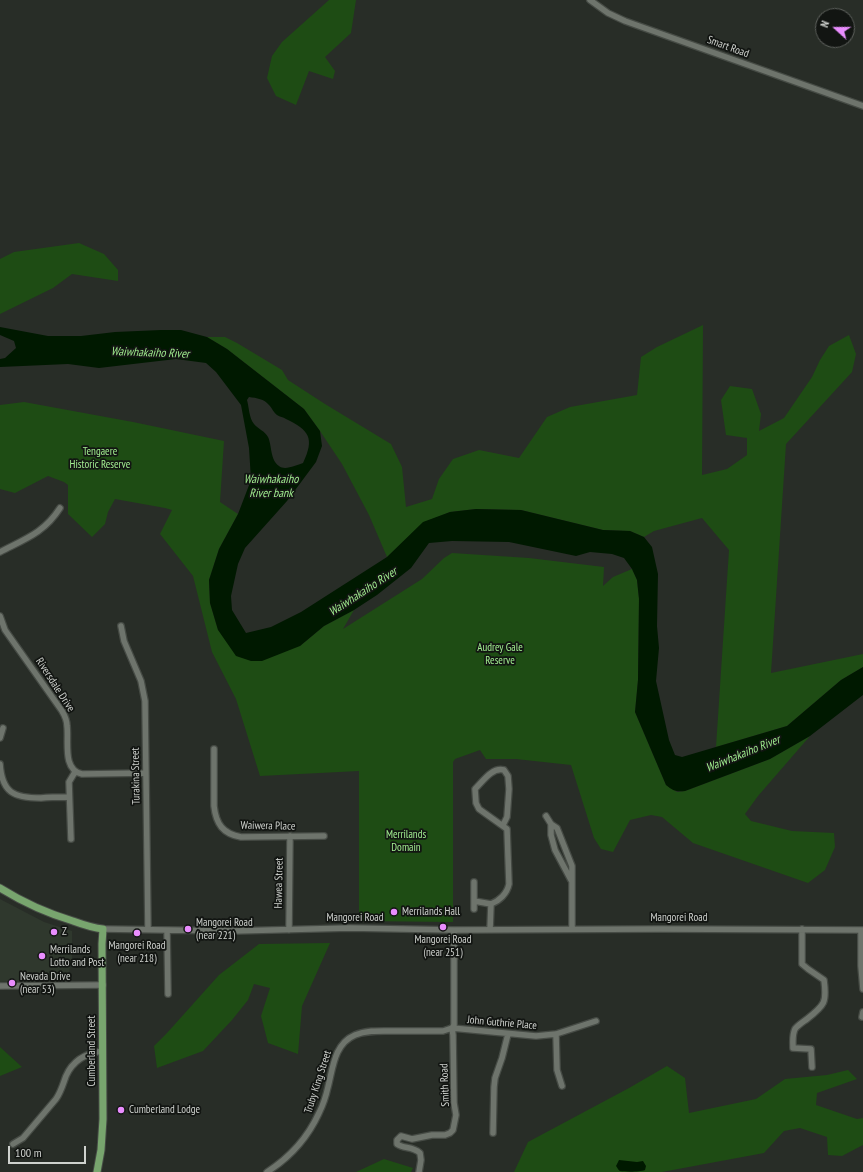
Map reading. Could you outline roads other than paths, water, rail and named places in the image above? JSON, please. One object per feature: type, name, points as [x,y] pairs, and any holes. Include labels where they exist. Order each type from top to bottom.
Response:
[{"type":"main road","name":"Mangorei Road","points":[[0,888],[30,906],[89,927],[104,929]]},
{"type":"main road","name":"Cumberland Street","points":[[97,1172],[103,1134],[102,944],[104,929]]},
{"type":"street","name":"Smart Road","points":[[590,0],[625,21],[863,106]]},
{"type":"street","points":[[0,552],[37,533],[50,522],[60,508]]},
{"type":"street","name":"Riversdale Drive","points":[[0,616],[8,633],[66,718],[68,732],[68,759],[75,772]]},
{"type":"street","name":"Turakina Street","points":[[120,626],[124,641],[141,682],[145,701],[148,929]]},
{"type":"street","points":[[0,738],[3,728]]},
{"type":"street","name":"Waiwera Place","points":[[214,749],[215,815],[218,823],[228,833],[241,836],[324,836]]},
{"type":"street","points":[[0,764],[3,781],[16,795],[28,798],[69,797]]},
{"type":"street","points":[[474,901],[491,904],[497,902],[508,890],[507,829],[479,809],[476,803],[475,789],[491,773],[498,769],[504,770],[508,776],[507,817],[503,825]]},
{"type":"street","points":[[71,839],[69,782],[75,772],[89,774],[146,772]]},
{"type":"street","points":[[546,816],[551,824],[556,828],[572,866],[572,929]]},
{"type":"street","points":[[551,824],[551,834],[555,850],[571,880]]},
{"type":"street","name":"Hawea Street","points":[[289,930],[290,836]]},
{"type":"street","points":[[474,882],[474,910]]},
{"type":"street","points":[[490,930],[491,904]]},
{"type":"street","name":"Mangorei Road","points":[[104,929],[233,931],[350,928],[454,930],[862,930]]},
{"type":"street","points":[[802,929],[802,964],[824,980],[826,992],[824,1004],[812,1016],[798,1026],[794,1035],[793,1048],[811,1049],[812,1067]]},
{"type":"street","points":[[167,930],[168,994]]},
{"type":"street","name":"Smith Road","points":[[419,1172],[421,1160],[420,1153],[414,1149],[399,1146],[397,1144],[397,1140],[401,1136],[412,1139],[450,1133],[453,1130],[456,1115],[454,1102],[452,1028],[454,1025],[454,930]]},
{"type":"street","points":[[862,930],[863,989]]},
{"type":"street","points":[[0,986],[103,985]]},
{"type":"street","name":"John Guthrie Place","points":[[452,1028],[536,1036],[556,1034],[596,1021]]},
{"type":"street","name":"Truby King Street","points":[[266,1172],[290,1154],[299,1145],[313,1125],[326,1095],[336,1055],[342,1044],[347,1039],[367,1032],[443,1031],[452,1028]]},
{"type":"street","points":[[494,1133],[495,1078],[508,1034]]},
{"type":"street","points":[[556,1034],[558,1070],[562,1086]]},
{"type":"street","points":[[13,1144],[23,1138],[56,1099],[70,1068],[80,1058],[103,1051]]},
{"type":"water","name":"Waiwhakaiho River bank","points":[[0,327],[48,336],[81,336],[115,332],[181,330],[207,337],[227,349],[304,409],[320,431],[322,446],[316,462],[287,501],[245,548],[238,564],[231,596],[232,610],[246,633],[271,627],[301,612],[387,557],[423,522],[450,512],[476,509],[521,510],[603,530],[630,531],[644,537],[652,547],[658,574],[657,626],[659,648],[656,681],[669,740],[675,755],[682,757],[787,726],[841,680],[863,667],[863,695],[810,736],[770,759],[685,791],[673,790],[666,785],[635,712],[638,680],[639,599],[637,580],[632,569],[624,558],[612,554],[590,552],[576,556],[509,542],[452,541],[429,543],[411,568],[377,595],[354,610],[324,626],[300,646],[262,661],[251,661],[236,656],[218,630],[210,603],[209,580],[219,549],[238,514],[251,480],[249,448],[241,405],[216,372],[206,363],[176,359],[99,368],[68,364],[0,367],[0,359],[5,358],[16,348],[14,341],[0,335]],"holes":[[[249,397],[265,401],[277,415],[294,423],[305,431],[308,436],[309,447],[303,463],[284,468],[276,463],[268,437],[254,424],[251,419],[247,400]]]},
{"type":"water","points":[[619,1160],[637,1162],[643,1161],[646,1166],[645,1170],[633,1172],[620,1171],[616,1166]]},
{"type":"place","name":"Merrilands Hall","points":[[394,912]]},
{"type":"place","name":"Mangorei Road (near 251)","points":[[443,927]]},
{"type":"place","name":"Mangorei Road (near 221)","points":[[188,929]]},
{"type":"place","name":"Z","points":[[54,932]]},
{"type":"place","name":"Mangorei Road (near 218)","points":[[137,933]]},
{"type":"place","name":"Merrilands Lotto and Post","points":[[42,956]]},
{"type":"place","name":"Nevada Drive (near 53)","points":[[12,983]]},
{"type":"place","name":"Cumberland Lodge","points":[[121,1110]]},
{"type":"water label","name":"Waiwhakaiho River","points":[[150,353]]},
{"type":"water label","name":"Waiwhakaiho River","points":[[363,592]]},
{"type":"water label","name":"Waiwhakaiho River","points":[[743,754]]},
{"type":"park label","name":"Tengaere Historic Reserve","points":[[100,458]]},
{"type":"park label","name":"Audrey Gale Reserve","points":[[500,654]]},
{"type":"park label","name":"Merrilands Domain","points":[[406,841]]}]
